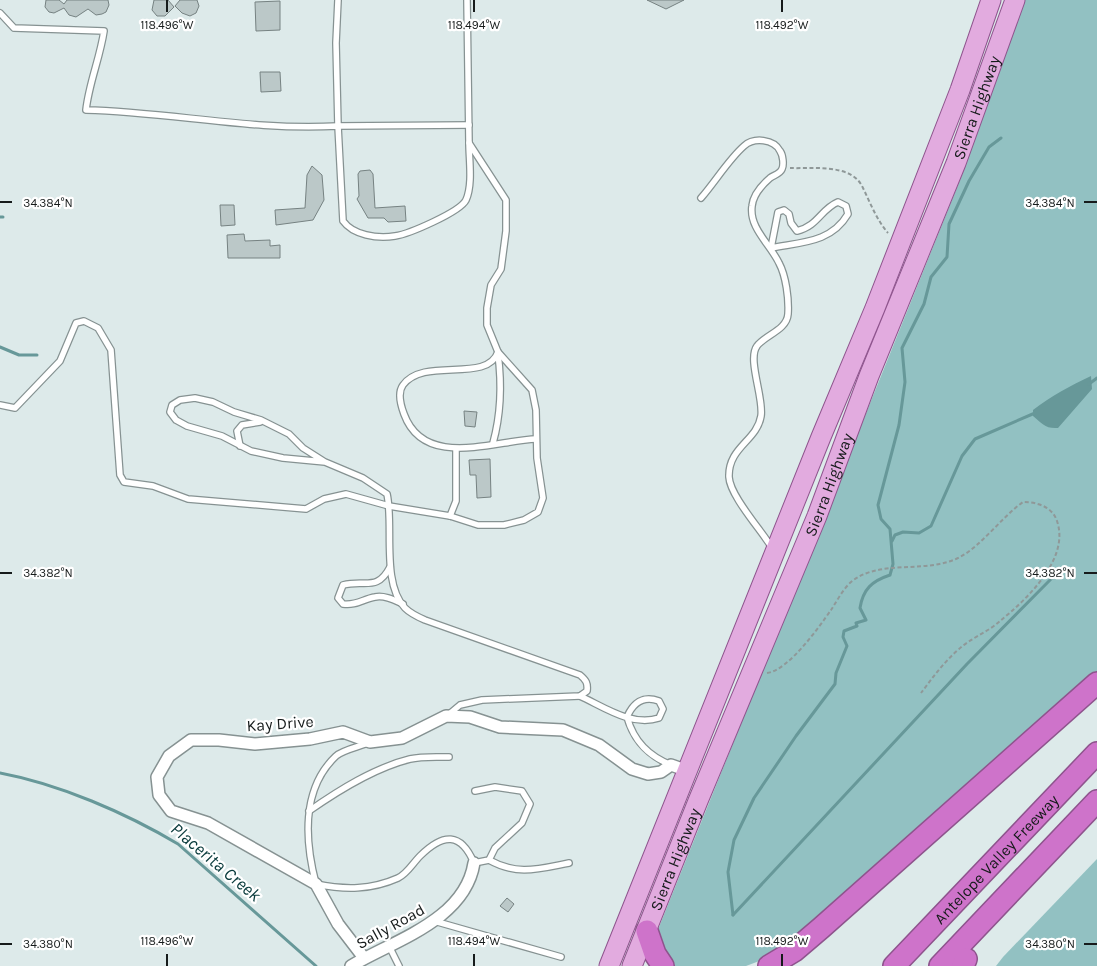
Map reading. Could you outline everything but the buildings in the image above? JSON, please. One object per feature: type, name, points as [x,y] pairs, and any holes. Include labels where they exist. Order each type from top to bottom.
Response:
[{"type":"highway","points":[[769,966],[794,951],[821,928],[1097,683]]},
{"type":"highway","name":"Antelope Valley Freeway","points":[[894,966],[1097,753]]},
{"type":"highway","points":[[912,966],[1097,772]]},
{"type":"highway","points":[[940,966],[1097,802]]},
{"type":"highway","points":[[963,964],[1097,821]]},
{"type":"highway","points":[[647,932],[655,954],[663,966]]},
{"type":"main road","name":"Sierra Highway","points":[[609,966],[680,768],[775,552],[960,90],[991,0]]},
{"type":"main road","name":"Sierra Highway","points":[[632,966],[798,562],[869,376],[956,163],[1015,0]]},
{"type":"main road","points":[[775,552],[798,562]]},
{"type":"street","name":"Kay Drive","points":[[316,884],[208,823],[171,811],[159,795],[157,777],[169,756],[191,740],[219,740],[255,744],[310,739],[343,732],[370,742],[402,738],[446,716],[470,717],[500,727],[563,730],[599,745],[632,769],[648,774],[680,768]]},
{"type":"street","name":"Sally Road","points":[[350,966],[434,921],[462,896],[472,876],[474,863]]},
{"type":"street","points":[[316,884],[338,924],[364,958]]},
{"type":"lane","points":[[338,0],[336,43],[343,221],[349,229],[367,235],[396,236],[456,210],[466,200],[469,185],[466,0]]},
{"type":"lane","points":[[0,13],[14,28],[104,31],[100,54],[89,87],[86,110],[127,111],[260,127],[469,125]]},
{"type":"lane","points":[[701,198],[745,144],[763,140],[774,144],[781,152],[783,167],[758,190],[752,206],[753,220],[760,235],[771,248],[780,265],[788,303],[788,318],[781,327],[757,346],[754,356],[762,408],[759,426],[732,458],[729,479],[742,504],[775,552]]},
{"type":"lane","points":[[469,143],[506,200],[506,231],[501,269],[491,285],[487,308],[487,325],[498,352],[500,370],[500,417],[493,443]]},
{"type":"lane","points":[[838,202],[846,206],[848,214],[840,227],[823,238],[771,248],[778,212],[784,210],[790,214],[791,223],[798,231],[809,228],[829,206],[838,202]]},
{"type":"lane","points":[[0,405],[14,408],[60,360],[76,324],[84,321],[98,328],[111,350],[120,476],[124,482],[153,486],[188,499],[306,509],[324,499],[346,494],[389,506],[450,516],[478,525],[504,525],[524,520],[538,512],[543,498],[536,439],[536,410],[532,390],[498,352]]},
{"type":"lane","points":[[498,352],[495,361],[487,366],[433,370],[414,377],[403,385],[400,393],[401,406],[412,430],[420,439],[436,446],[456,449],[536,439]]},
{"type":"lane","points":[[325,462],[283,458],[240,446],[222,436],[187,426],[176,420],[170,412],[172,405],[180,400],[196,398],[265,422],[289,434],[303,448],[325,462],[363,478],[387,494],[391,566],[396,593],[402,604]]},
{"type":"lane","points":[[240,446],[237,431],[242,425],[265,422]]},
{"type":"lane","points":[[450,516],[456,501],[456,449]]},
{"type":"lane","points":[[391,566],[380,580],[374,583],[343,584],[338,598],[343,604],[353,606],[375,597],[390,598],[402,604],[414,615],[425,620],[580,675],[586,680],[588,686],[587,691],[580,696]]},
{"type":"lane","points":[[446,716],[460,705],[482,700],[580,696],[626,718],[648,722],[659,718],[663,709],[659,701],[650,698],[643,699],[630,710],[626,718]]},
{"type":"lane","points":[[626,718],[633,734],[643,748],[656,759],[680,768]]},
{"type":"lane","points":[[370,742],[337,755],[322,774],[311,797],[308,822],[311,866],[316,884],[340,889],[370,887],[401,877],[420,855],[435,843],[450,839],[462,841],[468,848],[474,863],[489,860],[508,870],[524,871],[569,863]]},
{"type":"lane","points":[[309,811],[334,794],[384,768],[411,758],[449,757]]},
{"type":"lane","points":[[475,791],[495,787],[522,792],[530,804],[522,823],[495,848],[489,860]]},
{"type":"lane","points":[[434,921],[562,957]]},
{"type":"lane","points":[[388,945],[399,966]]},
{"type":"path","points":[[783,167],[831,169],[849,173],[861,183],[880,223],[900,242]]},
{"type":"path","points":[[752,671],[772,672],[785,664],[809,638],[848,584],[861,574],[873,570],[918,568],[946,563],[961,557],[1023,502],[1034,502],[1047,508],[1056,519],[1060,533],[1059,549],[1044,577],[1000,622],[960,648],[942,665],[921,693]]},
{"type":"shaded area","points":[[1021,0],[1097,0],[1097,673],[803,933],[767,958],[746,966],[674,966],[666,963],[657,932],[962,175]]},
{"type":"shaded area","points":[[1091,376],[1092,389],[1058,428],[1047,426],[1033,416],[1033,410],[1040,405]]},
{"type":"shaded area","points":[[1097,859],[1097,966],[996,966],[1003,957]]},
{"type":"waterway","points":[[733,915],[728,872],[734,840],[754,798],[796,736],[835,684],[836,673],[847,646],[843,637],[844,631],[857,626],[856,623],[866,620],[860,608],[863,596],[873,583],[890,575],[893,564],[890,529],[881,519],[878,505],[899,425],[905,382],[902,348],[924,304],[931,277],[947,257],[949,224],[969,181],[989,147],[1001,138]]},
{"type":"waterway","points":[[0,347],[19,355],[37,355]]},
{"type":"waterway","points":[[1089,384],[1097,378]]},
{"type":"waterway","points":[[892,541],[895,535],[903,532],[919,533],[931,526],[962,456],[975,439],[1035,413]]},
{"type":"waterway","points":[[733,915],[967,664],[1052,578]]},
{"type":"waterway","name":"Placerita Creek","points":[[0,773],[45,784],[92,801],[137,821],[178,844],[316,966]]}]
